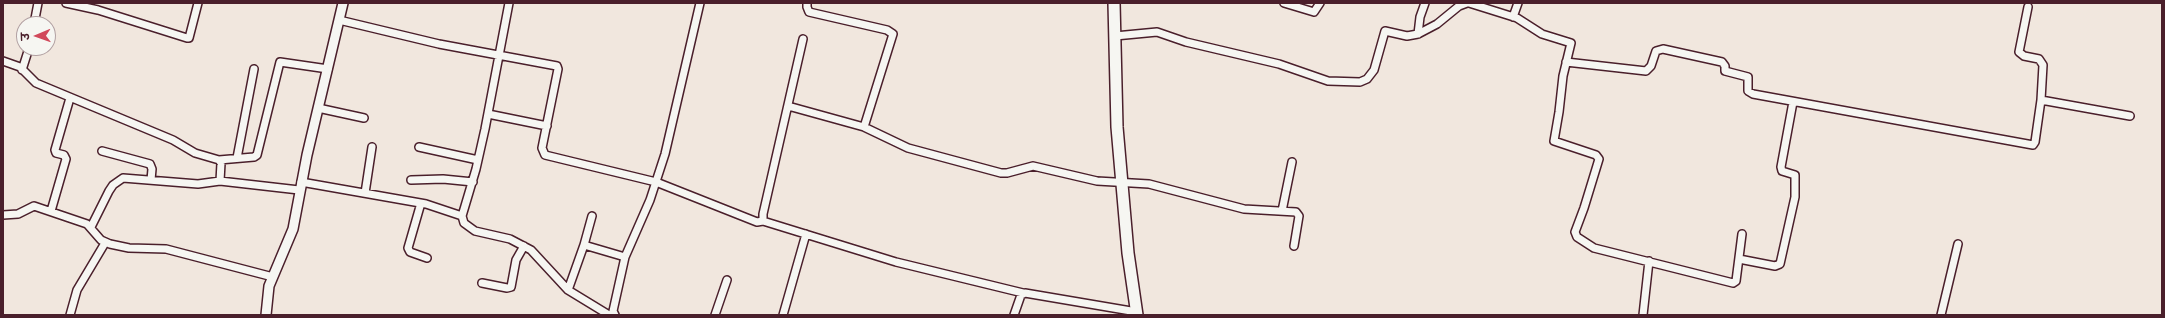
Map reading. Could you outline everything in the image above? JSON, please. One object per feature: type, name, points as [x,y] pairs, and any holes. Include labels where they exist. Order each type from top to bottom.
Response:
[{"type":"main road","points":[[1114,3],[1116,128],[1128,253],[1137,313]]},
{"type":"street","points":[[36,16],[38,3]]},
{"type":"street","points":[[66,3],[98,10],[187,38],[189,38],[198,3]]},
{"type":"street","points":[[266,315],[268,292],[293,229],[300,186],[343,3]]},
{"type":"street","points":[[509,3],[478,160],[473,182],[462,216],[464,223],[475,231],[510,239],[531,250],[568,290],[609,315]]},
{"type":"street","points":[[615,315],[613,311],[625,257],[656,182],[678,105],[700,3]]},
{"type":"street","points":[[807,3],[809,12],[887,30],[893,34],[864,127]]},
{"type":"street","points":[[1284,3],[1314,12],[1320,3]]},
{"type":"street","points":[[1418,34],[1420,18],[1425,3]]},
{"type":"street","points":[[1115,36],[1150,32],[1164,34],[1186,42],[1279,64],[1328,81],[1360,82],[1370,76],[1385,31],[1406,36],[1418,34],[1437,24],[1460,6],[1468,3],[1513,17],[1542,34],[1569,41],[1571,46],[1566,62],[1554,141],[1596,155],[1599,159],[1575,235],[1589,246],[1733,283],[1736,281],[1742,234]]},
{"type":"street","points":[[1513,17],[1518,3]]},
{"type":"street","points":[[1566,62],[1646,71],[1651,66],[1656,51],[1663,49],[1722,62],[1725,66],[1725,71],[1748,77],[1748,89],[1750,93],[2031,146],[2035,142],[2041,100],[2043,62],[2039,59],[2022,55],[2019,52],[2028,7]]},
{"type":"street","points":[[340,20],[439,44],[499,54],[558,68],[542,148],[545,155],[656,182],[757,222],[763,221],[896,262],[1023,293],[1030,293],[1137,313]]},
{"type":"street","points":[[763,221],[763,214],[804,39]]},
{"type":"street","points":[[22,70],[26,56]]},
{"type":"street","points":[[3,61],[15,64],[36,83],[173,140],[195,153],[219,160],[254,157],[259,151],[280,62],[328,69]]},
{"type":"street","points":[[237,158],[254,69]]},
{"type":"street","points":[[51,212],[66,159],[64,155],[56,153],[54,150],[70,98]]},
{"type":"street","points":[[2041,100],[2130,116]]},
{"type":"street","points":[[1739,259],[1776,266],[1780,264],[1795,197],[1794,175],[1782,171],[1781,167],[1793,102]]},
{"type":"street","points":[[788,106],[864,127],[908,148],[1001,173],[1007,173],[1028,166],[1033,166],[1097,181],[1149,184],[1244,209],[1299,213],[1294,246]]},
{"type":"street","points":[[318,108],[364,118]]},
{"type":"street","points":[[488,114],[547,126]]},
{"type":"street","points":[[365,193],[372,147]]},
{"type":"street","points":[[419,147],[478,160]]},
{"type":"street","points":[[102,151],[150,164],[152,169],[151,180]]},
{"type":"street","points":[[219,160],[221,163],[220,181]]},
{"type":"street","points":[[1282,211],[1292,162]]},
{"type":"street","points":[[91,227],[102,201],[113,185],[120,179],[128,177],[198,184],[220,181],[300,186],[365,193],[421,203],[462,216]]},
{"type":"street","points":[[412,180],[443,179],[473,182]]},
{"type":"street","points":[[421,203],[408,248],[410,252],[427,258]]},
{"type":"street","points":[[3,215],[18,214],[34,206],[91,227],[105,242],[129,248],[166,249],[273,277]]},
{"type":"street","points":[[568,290],[584,245],[592,216]]},
{"type":"street","points":[[783,315],[806,234]]},
{"type":"street","points":[[70,315],[77,290],[105,242]]},
{"type":"street","points":[[1941,315],[1958,244]]},
{"type":"street","points":[[584,245],[625,257]]},
{"type":"street","points":[[482,283],[507,288],[511,287],[516,260],[524,246]]},
{"type":"street","points":[[1643,315],[1649,261]]},
{"type":"street","points":[[715,315],[727,280]]},
{"type":"street","points":[[1014,315],[1023,293]]}]
